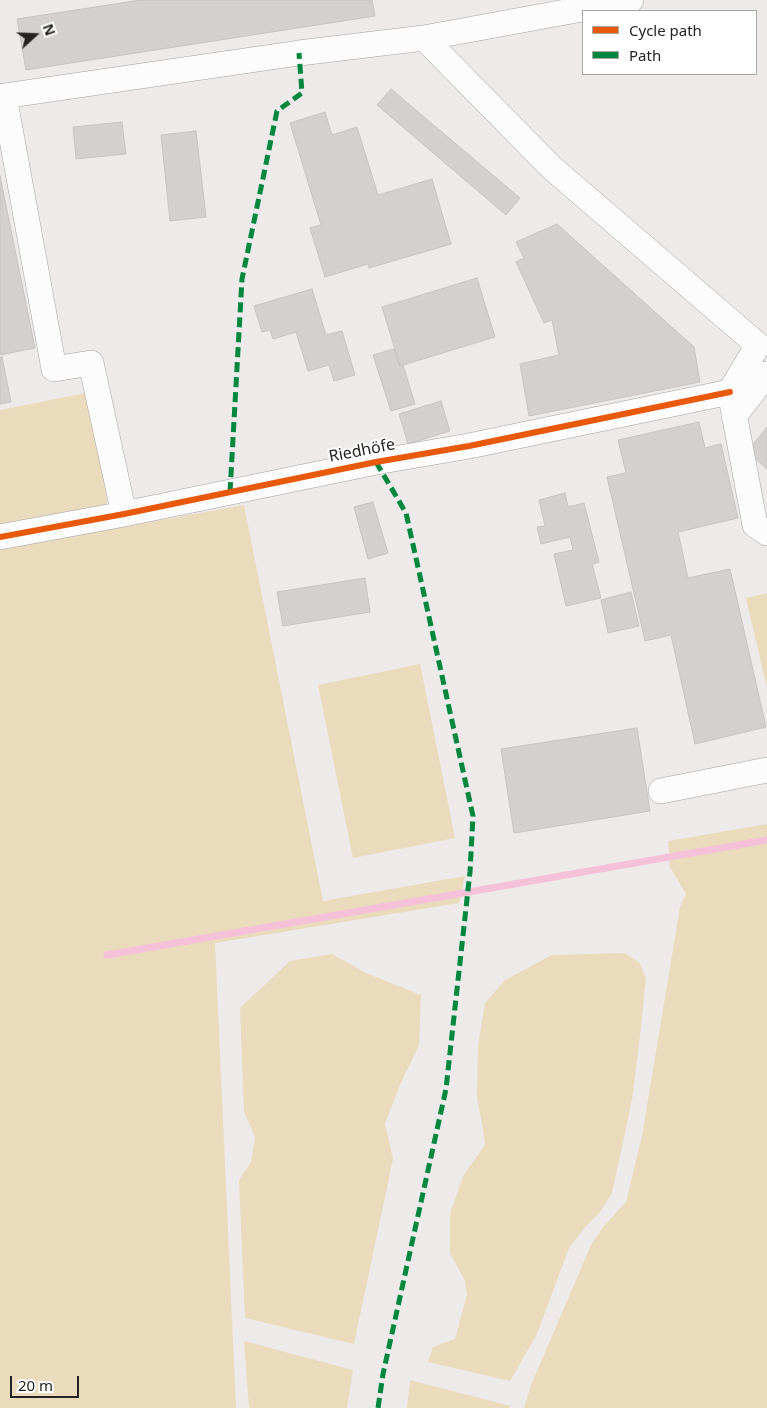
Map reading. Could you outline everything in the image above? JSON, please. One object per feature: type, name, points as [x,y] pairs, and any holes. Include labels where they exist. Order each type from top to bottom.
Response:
[{"type":"street","points":[[124,514],[91,363],[54,369],[4,96],[300,53],[424,38],[631,0]]},
{"type":"street","points":[[424,38],[552,168],[758,345],[732,404],[755,525],[767,533]]},
{"type":"street","points":[[732,404],[767,374]]},
{"type":"street","name":"Riedhöfe","points":[[0,537],[124,514],[376,462],[488,442],[732,404]]},
{"type":"street","points":[[661,791],[767,770]]},
{"type":"shaded area","points":[[90,392],[108,508],[0,528],[0,410]]},
{"type":"shaded area","points":[[244,505],[323,901],[465,876],[459,903],[215,943],[236,1408],[0,1408],[0,549]]},
{"type":"shaded area","points":[[767,593],[767,688],[746,598]]},
{"type":"shaded area","points":[[420,664],[455,838],[353,858],[318,685]]},
{"type":"shaded area","points":[[767,824],[767,1408],[524,1408],[531,1385],[591,1245],[604,1226],[626,1202],[642,1136],[680,907],[686,894],[670,867],[668,841]]},
{"type":"shaded area","points":[[625,953],[640,963],[646,979],[632,1100],[612,1193],[600,1212],[569,1248],[537,1334],[510,1381],[428,1362],[433,1347],[455,1339],[467,1295],[465,1281],[450,1253],[450,1214],[463,1176],[485,1145],[477,1098],[478,1046],[485,1003],[505,980],[552,955]]},
{"type":"shaded area","points":[[332,954],[366,973],[421,995],[419,1045],[400,1085],[385,1124],[393,1159],[354,1344],[245,1318],[239,1180],[251,1162],[255,1137],[244,1112],[240,1008],[290,961]]},
{"type":"shaded area","points":[[244,1341],[353,1370],[347,1408],[249,1408]]},
{"type":"shaded area","points":[[410,1380],[510,1406],[509,1408],[407,1408]]},
{"type":"building","points":[[141,0],[372,0],[375,16],[26,70],[17,19]]},
{"type":"building","points":[[391,89],[520,198],[506,215],[377,105]]},
{"type":"building","points":[[325,112],[332,135],[357,127],[378,195],[432,179],[451,244],[369,268],[368,264],[325,277],[310,228],[321,225],[290,123]]},
{"type":"building","points":[[122,122],[126,154],[76,159],[73,127]]},
{"type":"building","points":[[196,131],[206,217],[170,221],[161,135]]},
{"type":"building","points":[[0,176],[35,348],[0,355]]},
{"type":"building","points":[[557,224],[694,347],[700,382],[529,416],[520,364],[559,355],[552,320],[544,323],[516,262],[524,258],[516,242]]},
{"type":"building","points":[[477,278],[495,337],[400,366],[382,307]]},
{"type":"building","points":[[312,289],[326,335],[342,331],[355,375],[334,381],[329,365],[308,371],[296,332],[273,339],[270,330],[262,332],[254,306]]},
{"type":"building","points":[[394,349],[400,366],[403,365],[415,404],[391,411],[373,355]]},
{"type":"building","points":[[2,357],[11,402],[0,404],[0,358]]},
{"type":"building","points":[[441,401],[450,431],[408,444],[399,414]]},
{"type":"building","points":[[699,422],[705,448],[721,444],[738,518],[678,532],[688,578],[730,569],[766,727],[695,744],[671,635],[645,641],[607,477],[626,473],[618,440]]},
{"type":"building","points":[[767,427],[767,469],[747,452]]},
{"type":"building","points":[[565,493],[568,507],[584,503],[599,562],[592,564],[601,598],[566,606],[554,554],[573,550],[570,537],[541,544],[537,527],[545,526],[539,500]]},
{"type":"building","points":[[373,502],[388,553],[368,559],[354,507]]},
{"type":"building","points":[[365,578],[370,612],[283,626],[277,592]]},
{"type":"building","points":[[631,592],[639,626],[608,633],[601,600]]},
{"type":"building","points":[[637,728],[650,811],[514,833],[501,749]]},
{"type":"waterway","points":[[107,955],[767,840]]},
{"type":"marked path","points":[[230,492],[242,279],[277,111],[302,93],[299,53]]},
{"type":"marked path","points":[[376,462],[406,513],[473,816],[470,872],[446,1089],[383,1374],[378,1408]]},
{"type":"cycle path","points":[[0,537],[124,514],[376,462],[469,446],[730,392]]}]
